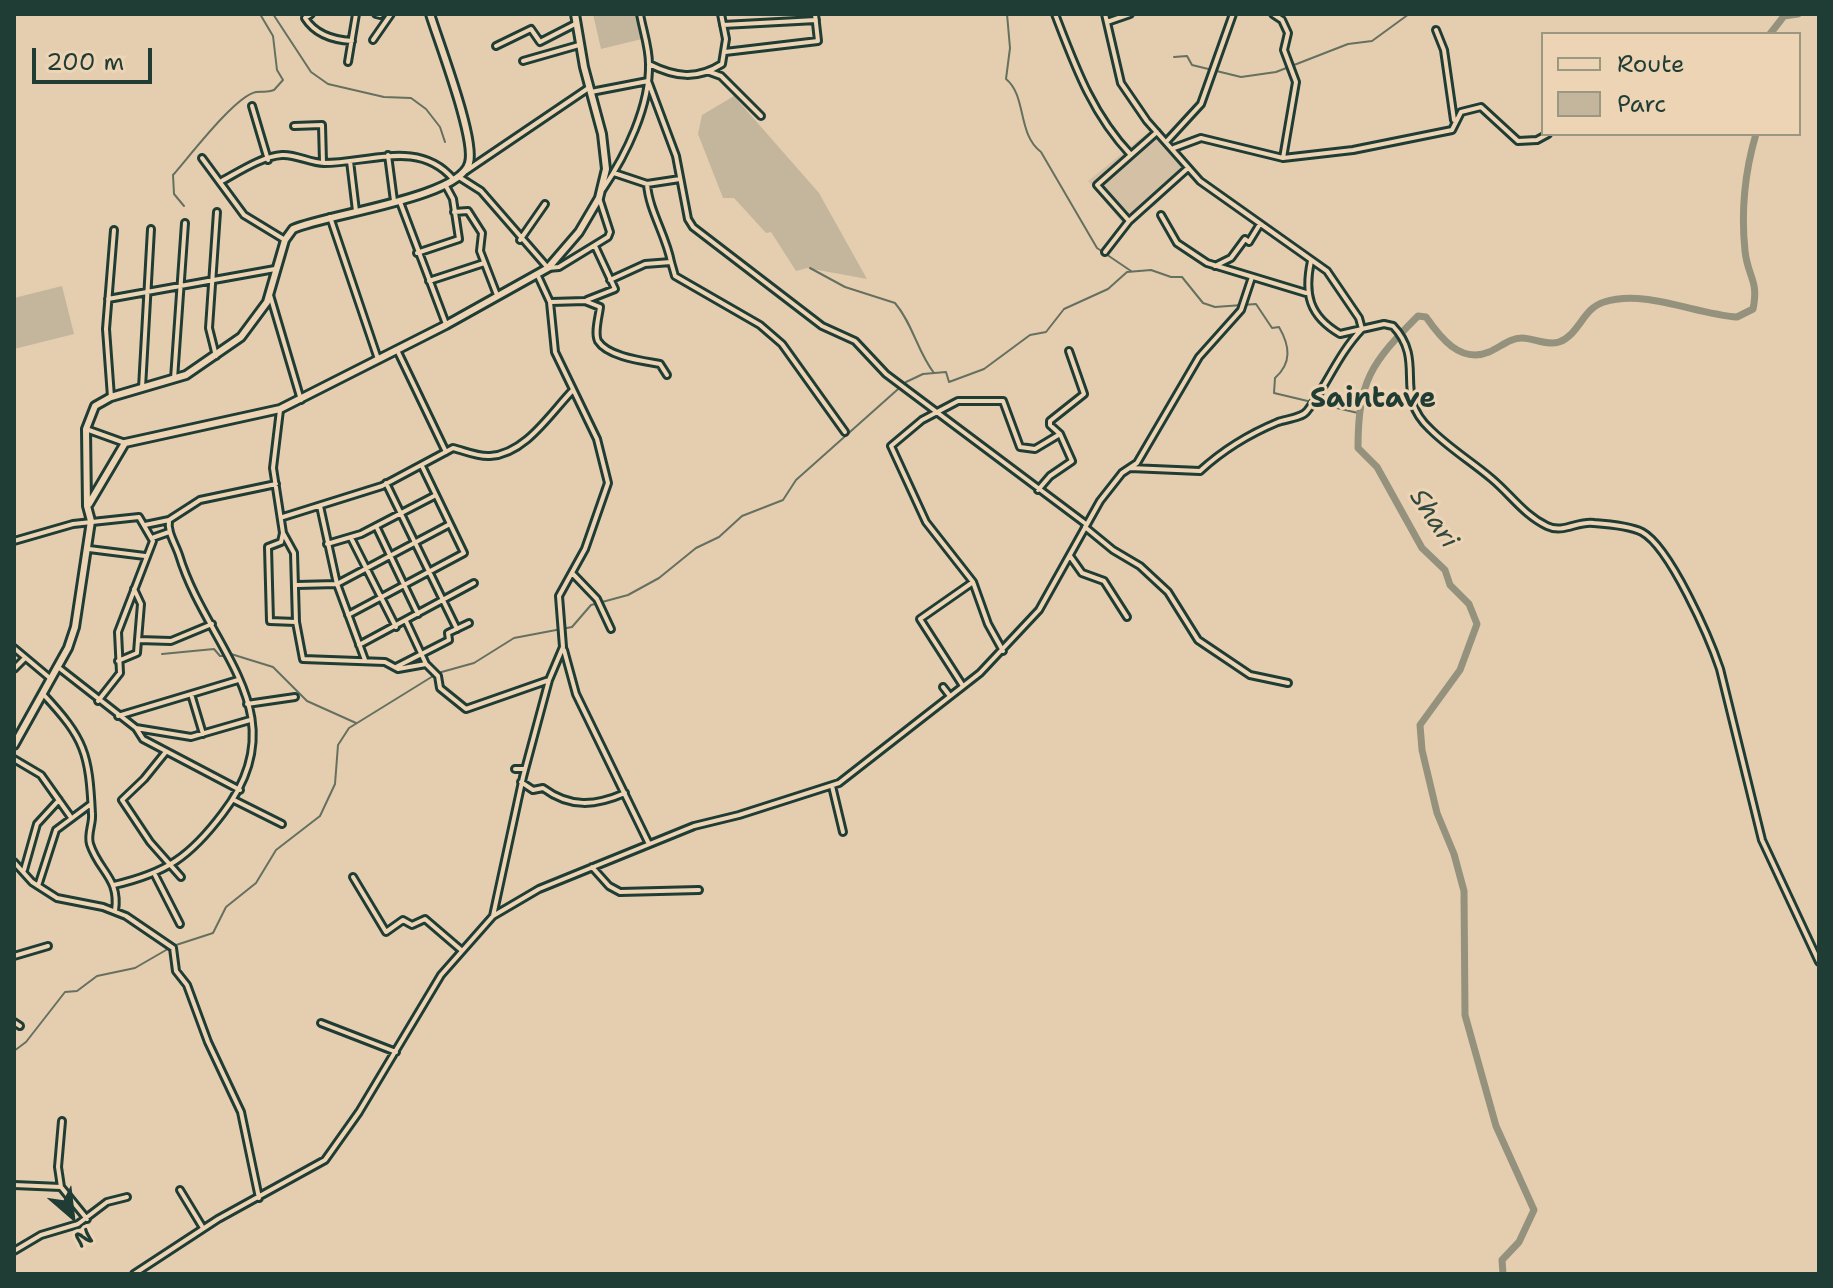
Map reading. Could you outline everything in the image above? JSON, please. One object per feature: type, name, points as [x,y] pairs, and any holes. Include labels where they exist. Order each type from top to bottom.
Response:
[{"type":"main road","points":[[14,745],[58,667],[75,627],[89,549],[91,521],[87,506],[86,429],[95,406],[111,397],[174,379],[216,356],[241,337],[259,316],[270,295],[285,240],[293,229],[446,186],[465,171],[469,163],[468,141],[430,14]]},
{"type":"main road","points":[[87,506],[125,443],[280,409],[498,298],[548,268],[579,232],[603,189],[605,154],[579,45],[575,14]]},
{"type":"street","points":[[311,14],[305,18],[311,27],[336,40],[352,41]]},
{"type":"street","points":[[348,62],[356,14]]},
{"type":"street","points":[[373,40],[391,14]]},
{"type":"street","points":[[603,189],[629,142],[648,81],[649,64],[640,14]]},
{"type":"street","points":[[721,14],[725,52],[721,76]]},
{"type":"street","points":[[1055,14],[1084,89],[1113,137],[1131,155]]},
{"type":"street","points":[[1105,14],[1121,83],[1157,132],[1174,148],[1188,168],[1226,201],[1334,278],[1359,318],[1362,329]]},
{"type":"street","points":[[1107,22],[1130,14]]},
{"type":"street","points":[[1167,141],[1201,104],[1233,14]]},
{"type":"street","points":[[1273,14],[1282,20],[1288,33],[1284,50],[1296,82],[1283,158]]},
{"type":"street","points":[[723,25],[816,17],[818,41],[725,52]]},
{"type":"street","points":[[496,46],[531,29],[540,42],[577,23]]},
{"type":"street","points":[[1174,148],[1201,138],[1283,158],[1353,150],[1452,130],[1454,120],[1444,50],[1436,30]]},
{"type":"street","points":[[523,61],[579,45]]},
{"type":"street","points":[[649,64],[682,76],[710,72],[722,64]]},
{"type":"street","points":[[710,72],[721,76],[761,116]]},
{"type":"street","points":[[465,171],[590,90],[648,81]]},
{"type":"street","points":[[648,81],[676,156],[688,219],[693,227],[822,326],[855,341],[901,386],[1086,526],[1113,550],[1140,566],[1168,592],[1198,640],[1229,658],[1244,672],[1288,683]]},
{"type":"street","points":[[252,106],[268,160]]},
{"type":"street","points":[[1454,120],[1461,112],[1481,107],[1518,141],[1537,140],[1544,136]]},
{"type":"street","points":[[294,126],[322,125],[323,163]]},
{"type":"street","points":[[1129,221],[1097,185],[1157,132]]},
{"type":"street","points":[[220,182],[282,155],[323,163],[388,155],[430,161],[481,191],[520,240],[548,268],[559,267],[595,246],[610,232],[599,198]]},
{"type":"street","points":[[388,155],[397,200],[446,325]]},
{"type":"street","points":[[202,158],[244,215],[285,240]]},
{"type":"street","points":[[350,161],[356,211]]},
{"type":"street","points":[[1105,252],[1129,221],[1188,168]]},
{"type":"street","points":[[614,173],[647,184],[680,179]]},
{"type":"street","points":[[647,184],[658,224],[667,238],[675,276],[760,325],[782,344],[845,432]]},
{"type":"street","points":[[417,253],[459,239],[446,186]]},
{"type":"street","points":[[520,240],[545,204]]},
{"type":"street","points":[[454,212],[468,211],[482,233],[480,251],[498,298]]},
{"type":"street","points":[[216,356],[209,328],[217,212]]},
{"type":"street","points":[[1161,215],[1177,243],[1215,266],[1306,293]]},
{"type":"street","points":[[330,217],[378,360]]},
{"type":"street","points":[[174,379],[185,223]]},
{"type":"street","points":[[1215,266],[1231,258],[1245,239],[1249,242],[1260,224]]},
{"type":"street","points":[[142,388],[151,229]]},
{"type":"street","points":[[111,397],[106,329],[114,230]]},
{"type":"street","points":[[550,302],[585,301],[615,289],[595,246]]},
{"type":"street","points":[[1311,261],[1306,293],[1315,309],[1336,331],[1347,334],[1384,324],[1393,326],[1407,341],[1410,403],[1419,419],[1494,480],[1523,511],[1550,528],[1574,527],[1590,522],[1643,532],[1672,567],[1711,643],[1720,669],[1762,840],[1819,962]]},
{"type":"street","points":[[610,280],[645,264],[671,262]]},
{"type":"street","points":[[429,281],[484,263]]},
{"type":"street","points":[[108,299],[277,269]]},
{"type":"street","points":[[538,276],[550,302],[555,352],[597,439],[608,483],[591,534],[559,596],[563,647],[576,694],[649,844]]},
{"type":"street","points":[[134,1274],[203,1228],[325,1160],[460,949],[493,916],[521,898],[694,826],[832,786],[963,686],[1003,651],[1039,610],[1116,480],[1149,445],[1199,357],[1241,310],[1252,277]]},
{"type":"street","points":[[270,295],[301,400]]},
{"type":"street","points":[[585,301],[600,307],[597,336],[602,345],[635,362],[660,364],[667,375]]},
{"type":"street","points":[[1130,468],[1200,471],[1221,451],[1278,422],[1302,415],[1320,394],[1338,359],[1362,329]]},
{"type":"street","points":[[397,350],[446,452]]},
{"type":"street","points":[[1038,490],[1050,476],[1072,461],[1060,434],[1050,421],[1084,394],[1069,351]]},
{"type":"street","points":[[441,444],[485,456],[507,452],[530,436],[572,391]]},
{"type":"street","points":[[1003,651],[988,624],[973,582],[926,522],[891,446],[916,424],[958,401],[1003,401],[1020,447],[1035,449],[1060,434]]},
{"type":"street","points":[[280,409],[273,450],[283,533],[281,542],[268,547],[270,621],[296,622]]},
{"type":"street","points":[[86,429],[125,443]]},
{"type":"street","points":[[437,457],[441,444]]},
{"type":"street","points":[[282,517],[386,483],[453,448]]},
{"type":"street","points":[[348,615],[464,553],[422,466]]},
{"type":"street","points":[[386,483],[457,629]]},
{"type":"street","points":[[145,525],[169,520],[200,500],[276,484]]},
{"type":"street","points":[[327,544],[351,538],[436,495]]},
{"type":"street","points":[[320,506],[337,584],[365,661]]},
{"type":"street","points":[[14,541],[91,521],[131,516],[139,517],[152,538]]},
{"type":"street","points":[[114,885],[155,875],[185,856],[234,800],[254,751],[247,704],[239,680],[188,579],[169,532],[169,520]]},
{"type":"street","points":[[297,585],[337,584],[450,524]]},
{"type":"street","points":[[376,526],[419,614]]},
{"type":"street","points":[[98,701],[120,673],[118,632],[152,538],[169,532]]},
{"type":"street","points":[[283,533],[294,553],[296,622],[303,659],[385,662],[394,668],[426,664]]},
{"type":"street","points":[[351,538],[396,627]]},
{"type":"street","points":[[89,549],[145,556]]},
{"type":"street","points":[[1070,556],[1082,573],[1104,581],[1127,617]]},
{"type":"street","points":[[573,574],[598,601],[611,629]]},
{"type":"street","points":[[963,686],[920,619],[973,582]]},
{"type":"street","points":[[359,645],[474,583]]},
{"type":"street","points":[[118,661],[137,653],[141,604],[134,589]]},
{"type":"street","points":[[406,621],[421,656],[436,675],[440,688],[455,702],[472,709],[518,694],[532,683],[549,680]]},
{"type":"street","points":[[394,668],[449,640],[448,633],[469,623]]},
{"type":"street","points":[[138,640],[171,641],[212,624]]},
{"type":"street","points":[[493,916],[521,782],[549,680],[563,647]]},
{"type":"street","points":[[14,648],[51,679]]},
{"type":"street","points":[[14,669],[25,658]]},
{"type":"street","points":[[58,667],[136,728],[167,736],[191,737],[250,720]]},
{"type":"street","points":[[118,716],[239,680]]},
{"type":"street","points":[[943,687],[950,696]]},
{"type":"street","points":[[43,694],[69,719],[83,746],[90,772],[91,846],[114,885],[117,894],[115,911]]},
{"type":"street","points":[[191,694],[203,734]]},
{"type":"street","points":[[247,704],[295,697]]},
{"type":"street","points":[[136,728],[143,739],[240,790]]},
{"type":"street","points":[[165,752],[122,800],[170,867],[181,877]]},
{"type":"street","points":[[14,759],[39,773],[71,816]]},
{"type":"street","points":[[515,769],[525,769]]},
{"type":"street","points":[[521,782],[533,790],[543,788],[559,800],[593,805],[625,793]]},
{"type":"street","points":[[832,786],[843,832]]},
{"type":"street","points":[[24,870],[37,824],[59,800]]},
{"type":"street","points":[[234,800],[282,824]]},
{"type":"street","points":[[38,886],[49,843],[56,830],[91,804]]},
{"type":"street","points":[[14,862],[38,886],[66,903],[115,911],[172,946],[176,971],[187,985],[208,1042],[241,1112],[259,1198]]},
{"type":"street","points":[[591,867],[609,886],[620,892],[699,890]]},
{"type":"street","points":[[155,875],[180,924]]},
{"type":"street","points":[[353,877],[386,932],[403,920],[412,925],[425,919],[460,949]]},
{"type":"street","points":[[14,956],[48,946]]},
{"type":"street","points":[[14,1022],[20,1026]]},
{"type":"street","points":[[321,1023],[396,1052]]},
{"type":"street","points":[[62,1121],[58,1167],[61,1187],[87,1219]]},
{"type":"street","points":[[14,1185],[61,1187]]},
{"type":"street","points":[[180,1190],[203,1228]]},
{"type":"street","points":[[14,1251],[41,1235],[87,1219],[107,1202],[127,1197]]},
{"type":"shaded area","points":[[1151,130],[1175,151],[1189,169],[1154,207],[1151,204],[1123,224],[1088,181]]},
{"type":"green space","points":[[593,14],[636,14],[642,39],[601,49]]},
{"type":"green space","points":[[734,96],[819,193],[867,279],[807,268],[796,271],[771,232],[766,233],[734,198],[723,198],[698,134],[702,115]]},
{"type":"green space","points":[[62,286],[74,334],[14,349],[14,298]]},
{"type":"waterway","points":[[184,206],[174,194],[173,175],[236,104],[256,92],[274,90],[283,80],[277,70],[273,36],[260,14]]},
{"type":"waterway","points":[[273,14],[311,72],[328,84],[384,97],[411,98],[426,109],[440,127],[445,142]]},
{"type":"waterway","points":[[1007,14],[1010,48],[1006,79],[1017,95],[1028,135],[1097,248],[1131,271]]},
{"type":"waterway","points":[[1174,57],[1187,56],[1192,65],[1241,77],[1276,72],[1348,44],[1372,41],[1409,14]]},
{"type":"waterway","name":"Shari","points":[[1772,32],[1784,16],[1798,14]]},
{"type":"waterway","name":"Shari","points":[[1503,1274],[1502,1260],[1519,1242],[1534,1210],[1496,1126],[1465,1015],[1464,891],[1454,854],[1437,813],[1422,750],[1420,725],[1460,670],[1477,624],[1469,604],[1450,585],[1445,570],[1422,548],[1377,467],[1358,448],[1361,406],[1370,374],[1378,361],[1418,316],[1426,317],[1452,346],[1479,355],[1517,338],[1559,342],[1572,334],[1597,305],[1620,299],[1653,300],[1737,317],[1753,309],[1755,292],[1745,251],[1743,221],[1747,177],[1755,136]]},
{"type":"waterway","points":[[810,268],[845,287],[895,303],[934,373]]},
{"type":"waterway","points":[[14,1051],[26,1042],[65,992],[77,991],[97,976],[135,968],[173,946],[213,933],[226,907],[256,883],[276,850],[320,816],[335,784],[338,745],[349,728],[438,673],[474,663],[514,638],[572,627],[591,605],[628,595],[659,578],[696,548],[719,537],[742,516],[783,500],[796,480],[906,382],[923,374],[946,372],[949,382],[984,369],[1030,335],[1046,332],[1064,309],[1108,289],[1127,272],[1151,270],[1171,277],[1182,277],[1203,303],[1215,307],[1256,304],[1272,328],[1279,327],[1287,348],[1287,360],[1275,378],[1274,393],[1358,413]]},
{"type":"waterway","points":[[162,654],[214,649],[220,656],[226,656]]},
{"type":"waterway","points":[[231,654],[273,667],[307,701],[356,723]]},
{"type":"district","name":"Saintave","points":[[1373,400]]}]
